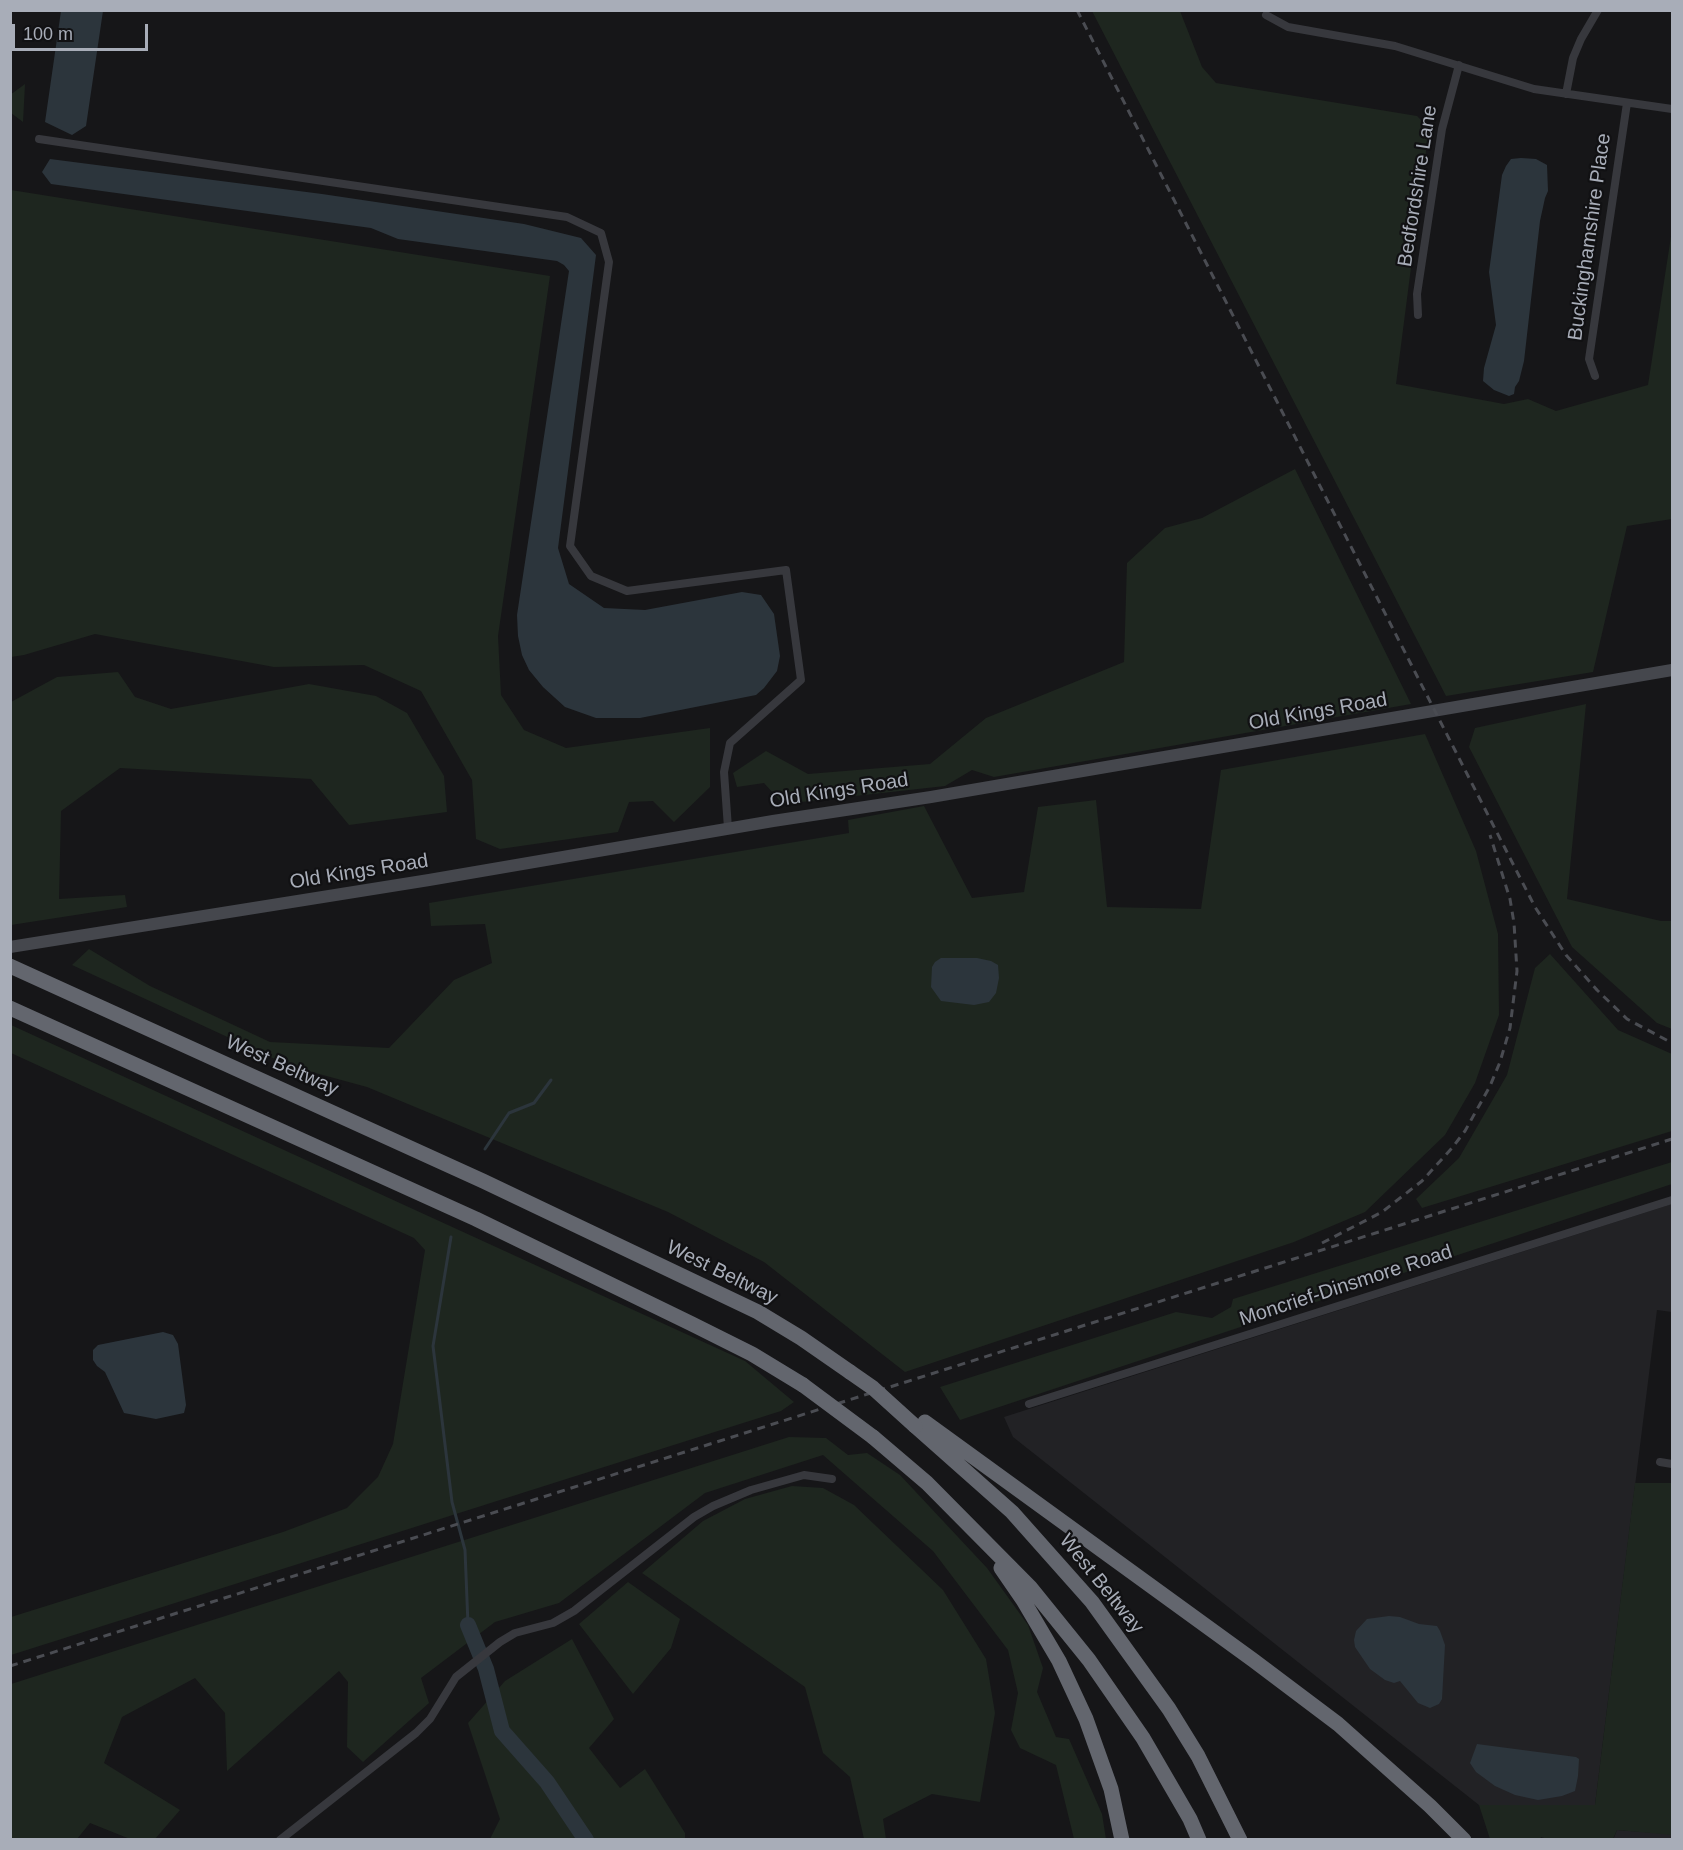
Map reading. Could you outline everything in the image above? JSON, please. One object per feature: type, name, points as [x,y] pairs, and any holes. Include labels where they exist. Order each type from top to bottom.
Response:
[{"type":"highway","name":"West Beltway","points":[[10,966],[483,1181],[758,1312],[801,1338],[873,1388],[920,1424],[1012,1512],[1092,1602],[1169,1708],[1198,1756],[1240,1839]]},
{"type":"highway","points":[[10,1008],[476,1219],[752,1354],[802,1385],[873,1437],[927,1483],[1030,1587],[1089,1660],[1143,1738],[1190,1819],[1199,1839]]},
{"type":"highway","points":[[920,1424],[1253,1660],[1338,1724],[1464,1839]]},
{"type":"highway","points":[[977,1533],[1023,1600],[1059,1661],[1086,1719],[1104,1769],[1122,1839]]},
{"type":"street","points":[[1566,94],[1573,58],[1598,10]]},
{"type":"street","points":[[1266,15],[1288,27],[1395,46],[1517,84],[1566,94],[1672,109]]},
{"type":"street","name":"Bedfordshire Lane","points":[[1418,315],[1417,294],[1442,129],[1459,65]]},
{"type":"street","name":"Buckinghamshire Place","points":[[1595,376],[1589,358],[1627,103]]},
{"type":"street","points":[[39,139],[567,217],[601,233],[609,262],[570,546],[591,576],[627,591],[786,570],[801,680],[730,743],[724,771],[728,828]]},
{"type":"street","name":"Old Kings Road","points":[[10,947],[429,880],[728,828],[954,793],[1672,670]]},
{"type":"street","name":"Moncrief-Dinsmore Road","points":[[1029,1404],[1672,1200]]},
{"type":"street","points":[[1660,1462],[1672,1464]]},
{"type":"street","points":[[280,1839],[416,1733],[430,1719],[450,1685],[465,1669],[500,1642],[515,1633],[553,1623],[574,1611],[694,1517],[713,1506],[751,1490],[804,1475],[832,1479]]},
{"type":"shaded area","points":[[61,11],[103,11],[86,126],[72,135],[45,122]]},
{"type":"shaded area","points":[[1092,11],[1180,11],[1202,67],[1216,83],[1417,116],[1429,128],[1396,384],[1504,404],[1528,399],[1556,411],[1648,385],[1672,230],[1672,519],[1627,526],[1593,672],[1446,696]]},
{"type":"shaded area","points":[[25,84],[23,122],[11,113],[10,95]]},
{"type":"shaded area","points":[[50,159],[322,194],[524,224],[581,238],[596,255],[558,548],[569,584],[604,608],[645,610],[742,592],[761,595],[774,614],[780,656],[777,671],[756,695],[640,718],[596,718],[565,707],[543,687],[529,670],[522,655],[517,615],[569,271],[564,265],[557,261],[398,239],[371,228],[51,184],[42,172]]},
{"type":"shaded area","points":[[1511,159],[1536,159],[1547,165],[1548,191],[1540,221],[1524,361],[1514,394],[1509,396],[1494,390],[1483,381],[1484,368],[1496,325],[1489,272],[1502,175]]},
{"type":"shaded area","points":[[11,190],[550,276],[498,636],[501,695],[524,730],[566,748],[710,728],[710,787],[674,822],[653,801],[629,802],[618,832],[500,849],[476,839],[472,780],[421,691],[364,665],[274,667],[95,634],[11,657]]},
{"type":"shaded area","points":[[1295,469],[1411,704],[994,777],[972,770],[945,786],[783,804],[764,783],[737,787],[733,773],[766,751],[808,774],[930,764],[986,718],[1124,662],[1127,563],[1165,528],[1202,518]]},
{"type":"shaded area","points":[[118,672],[135,697],[171,709],[309,684],[376,696],[407,713],[444,776],[447,812],[349,825],[311,779],[120,768],[61,811],[59,899],[125,895],[127,907],[11,925],[11,702],[57,677]]},
{"type":"shaded area","points":[[1586,704],[1567,899],[1661,921],[1672,921],[1672,1029],[1657,1023],[1572,947],[1469,747],[1475,728]]},
{"type":"shaded area","points":[[1425,734],[1476,851],[1498,934],[1499,1015],[1475,1083],[1445,1135],[1365,1212],[1294,1242],[905,1372],[764,1262],[668,1212],[367,1087],[290,1066],[72,965],[89,949],[150,986],[270,1042],[389,1048],[454,980],[492,963],[485,924],[431,926],[429,903],[849,833],[848,820],[924,806],[972,898],[1024,892],[1038,807],[1096,800],[1107,907],[1201,909],[1221,770]]},
{"type":"shaded area","points":[[1550,954],[1618,1030],[1672,1054],[1672,1131],[1422,1208],[1416,1199],[1459,1158],[1507,1075],[1535,968]]},
{"type":"shaded area","points":[[941,958],[977,958],[998,965],[999,978],[996,993],[989,1002],[974,1005],[941,1001],[931,987],[932,967]]},
{"type":"shaded area","points":[[11,1025],[745,1361],[794,1402],[781,1411],[11,1655],[11,1617],[283,1532],[347,1508],[378,1477],[393,1444],[425,1250],[414,1238],[11,1053]]},
{"type":"shaded area","points":[[1672,1162],[1672,1184],[960,1420],[940,1387],[1176,1312],[1212,1318],[1231,1307],[1233,1299]]},
{"type":"shaded area","points":[[1672,1204],[1672,1312],[1657,1310],[1595,1805],[1479,1805],[1013,1437],[1004,1417]]},
{"type":"shaded area","points":[[163,1332],[173,1335],[178,1344],[186,1405],[184,1413],[156,1419],[124,1413],[105,1372],[93,1360],[93,1350],[98,1345]]},
{"type":"shaded area","points":[[789,1437],[826,1438],[848,1455],[867,1453],[900,1475],[987,1568],[1028,1625],[1043,1668],[1037,1692],[1056,1737],[1069,1739],[1102,1814],[1106,1839],[1074,1839],[1056,1765],[1020,1748],[1011,1730],[1018,1693],[1008,1650],[933,1551],[823,1455],[705,1493],[559,1603],[495,1622],[421,1678],[429,1703],[363,1762],[347,1747],[348,1682],[339,1671],[227,1771],[225,1713],[195,1678],[122,1717],[104,1763],[180,1810],[155,1839],[130,1839],[90,1823],[77,1839],[11,1839],[11,1684]]},
{"type":"shaded area","points":[[1635,1483],[1672,1483],[1672,1835],[1617,1830],[1613,1839],[1550,1840],[1541,1837],[1540,1840],[1490,1839],[1479,1805],[1595,1805]]},
{"type":"shaded area","points":[[792,1486],[823,1488],[854,1505],[943,1590],[986,1659],[995,1713],[980,1802],[932,1794],[883,1819],[886,1839],[864,1839],[850,1777],[823,1753],[805,1687],[642,1573],[703,1521],[745,1499]]},
{"type":"shaded area","points":[[628,1582],[680,1619],[671,1648],[633,1694],[579,1624]]},
{"type":"shaded area","points":[[1389,1616],[1437,1626],[1440,1631],[1445,1645],[1442,1699],[1439,1704],[1430,1708],[1418,1703],[1400,1681],[1394,1683],[1385,1680],[1370,1669],[1355,1647],[1356,1631],[1367,1619]]},
{"type":"shaded area","points":[[572,1639],[614,1719],[589,1748],[620,1788],[645,1769],[685,1833],[685,1839],[490,1839],[500,1819],[468,1723],[505,1681]]},
{"type":"shaded area","points":[[1477,1744],[1576,1757],[1579,1759],[1575,1791],[1538,1800],[1515,1795],[1495,1786],[1476,1772],[1470,1763]]},
{"type":"shaded area","points":[[1617,1830],[1672,1834],[1672,1839],[1613,1840]]},
{"type":"waterway","points":[[485,1149],[509,1113],[534,1103],[551,1080]]},
{"type":"waterway","points":[[451,1237],[433,1346],[452,1502],[465,1550],[468,1625]]},
{"type":"waterway","points":[[468,1625],[486,1669],[502,1731],[547,1782],[586,1840]]},
{"type":"railway","points":[[1077,10],[1535,907],[1566,955],[1597,990],[1627,1019],[1672,1043]]},
{"type":"railway","points":[[1322,1243],[1382,1212],[1422,1181],[1465,1131],[1490,1086],[1500,1062],[1510,1028],[1517,971],[1510,899],[1490,835]]},
{"type":"railway","points":[[10,1666],[1672,1139]]}]
